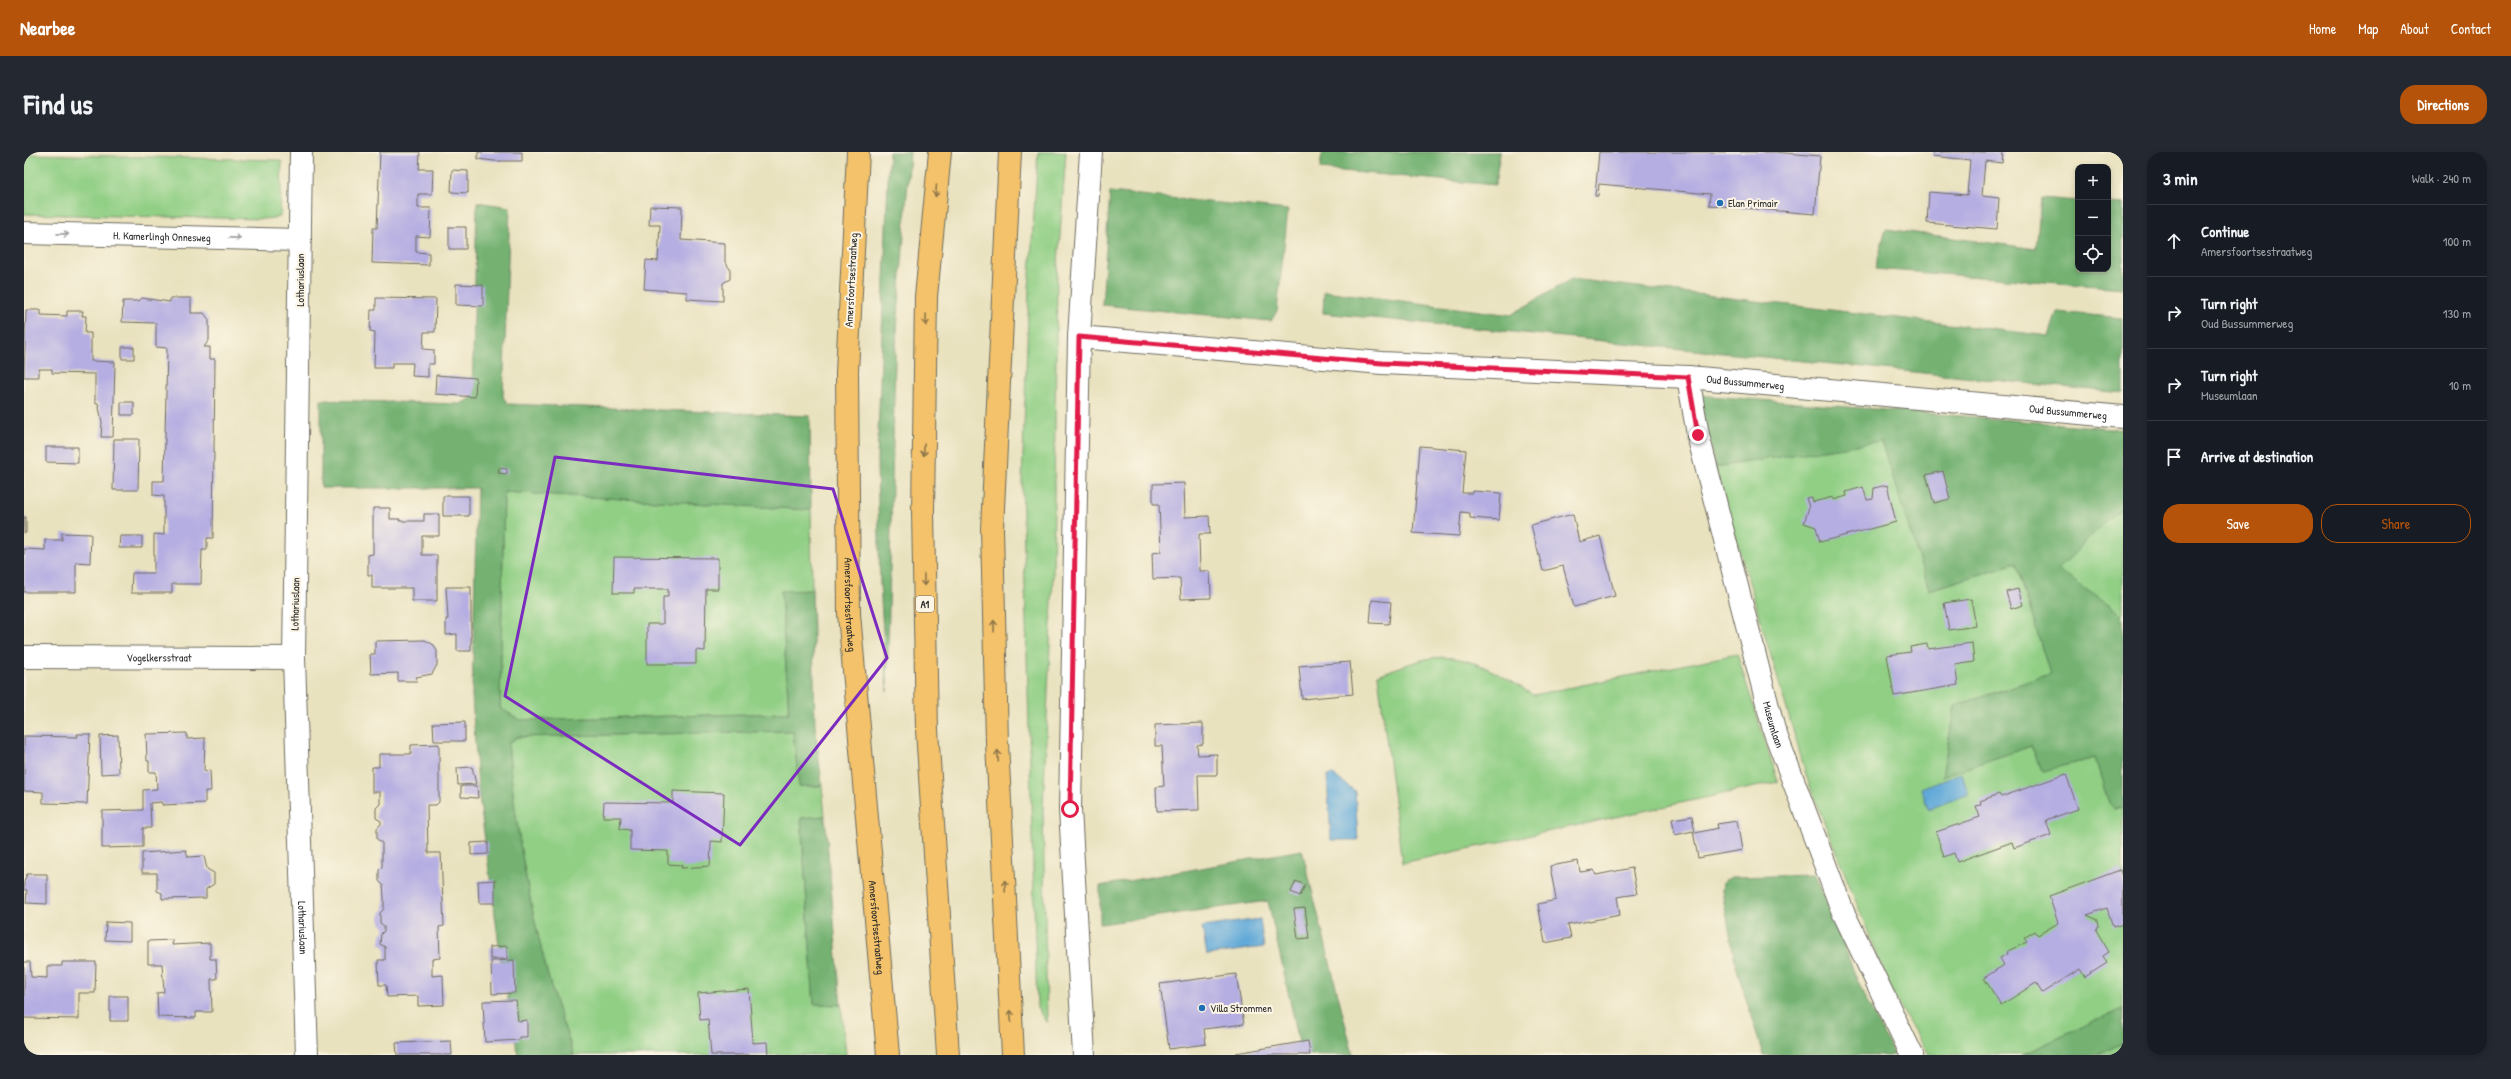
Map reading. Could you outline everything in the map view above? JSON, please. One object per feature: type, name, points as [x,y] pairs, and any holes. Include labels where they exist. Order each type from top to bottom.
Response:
[{"type":"main road","name":"Amersfoortsestraatweg","points":[[858,152],[847,372],[849,614],[888,1055]]},
{"type":"main road","name":"A1","points":[[940,152],[926,297],[923,512],[927,730],[948,1055]]},
{"type":"main road","points":[[1010,152],[992,529],[997,743],[1013,1055]]},
{"type":"street","name":"Lothariuslaan","points":[[301,152],[294,658],[307,1055]]},
{"type":"street","points":[[1084,1055],[1070,809],[1079,337],[1091,152]]},
{"type":"street","name":"H. Kamerlingh Onnesweg","points":[[24,233],[300,240]]},
{"type":"street","name":"Oud Bussummerweg","points":[[1079,337],[1382,363],[1688,377],[2123,417]]},
{"type":"street","name":"Museumlaan","points":[[1688,377],[1698,435],[1774,730],[1843,912],[1912,1055]]},
{"type":"street","name":"Vogelkersstraat","points":[[24,656],[294,658]]},
{"type":"highlighted area","points":[[555,457],[833,489],[887,658],[740,845],[505,696]]},
{"type":"green space","points":[[889,152],[910,152],[895,359],[887,692],[880,584],[877,461]]},
{"type":"green space","points":[[1038,152],[1066,152],[1057,277],[1053,576],[1043,810],[1047,1023],[1037,1008],[1022,481],[1029,289]]},
{"type":"green space","points":[[1322,152],[1500,152],[1495,185],[1320,169]]},
{"type":"green space","points":[[24,154],[277,160],[282,162],[280,217],[265,219],[24,214]]},
{"type":"green space","points":[[1110,192],[1288,210],[1277,311],[1271,321],[1102,305]]},
{"type":"green space","points":[[2041,198],[2075,201],[2075,272],[2111,272],[2111,203],[2123,204],[2123,288],[1875,269],[1886,229],[2036,249]]},
{"type":"green space","points":[[477,202],[510,207],[503,397],[508,404],[810,416],[811,510],[504,492],[500,708],[520,720],[789,713],[781,591],[812,590],[815,725],[822,786],[799,786],[793,731],[517,737],[508,743],[514,800],[527,884],[552,990],[574,1055],[518,1055],[501,960],[478,788],[472,695],[477,488],[321,488],[321,400],[460,404],[472,398]]},
{"type":"green space","points":[[1571,279],[2049,336],[2057,312],[2123,318],[2123,393],[1323,313],[1324,291],[1511,315]]},
{"type":"green space","points":[[1698,395],[2123,429],[2123,509],[2114,513],[2058,570],[2123,615],[2123,807],[2115,809],[2109,803],[2095,758],[2043,771],[2031,746],[1942,776],[1955,706],[2050,674],[2016,563],[1929,590],[1881,441],[1715,467]]},
{"type":"green space","points":[[1881,440],[1929,590],[2016,563],[2050,674],[1955,706],[1942,776],[2031,746],[2043,771],[2095,758],[2109,803],[2115,809],[2123,807],[2123,1008],[2022,1055],[1928,1055],[1893,994],[1809,784],[1715,467]]},
{"type":"green space","points":[[504,492],[811,510],[812,590],[781,592],[789,713],[520,720],[500,708]]},
{"type":"green space","points":[[2123,509],[2123,615],[2057,570],[2114,513]]},
{"type":"green space","points":[[1737,654],[1778,782],[1402,863],[1378,675],[1422,660],[1437,657],[1452,658],[1466,661],[1494,672],[1533,695]]},
{"type":"green space","points":[[793,731],[799,786],[822,786],[825,816],[801,818],[814,1004],[841,1005],[846,1055],[574,1055],[552,990],[527,884],[514,800],[508,743],[517,737]]},
{"type":"green space","points":[[825,816],[841,1005],[814,1004],[801,818]]},
{"type":"green space","points":[[1302,850],[1353,1055],[1302,1055],[1268,901],[1100,924],[1100,886]]},
{"type":"green space","points":[[1815,875],[1865,998],[1894,1055],[1763,1055],[1736,966],[1722,891],[1723,881],[1732,877]]},
{"type":"green space","points":[[2123,1008],[2123,1043],[2097,1055],[2022,1055]]},
{"type":"green space","points":[[2123,1043],[2123,1055],[2097,1055]]},
{"type":"water","points":[[1961,773],[1969,794],[1928,809],[1921,788]]},
{"type":"water","points":[[1333,775],[1355,791],[1358,840],[1331,840],[1327,776]]},
{"type":"water","points":[[1260,919],[1264,947],[1207,955],[1202,927]]},
{"type":"building","points":[[380,152],[420,152],[419,169],[433,169],[432,194],[418,194],[418,208],[431,208],[430,237],[416,236],[416,252],[429,253],[429,265],[372,263],[373,228],[377,228]]},
{"type":"building","points":[[478,152],[522,152],[522,161],[494,161],[478,159]]},
{"type":"building","points":[[1599,152],[1775,152],[1820,156],[1815,214],[1709,205],[1710,194],[1599,184],[1598,196],[1595,196]]},
{"type":"building","points":[[1933,152],[2003,152],[2002,163],[1985,161],[1982,196],[1999,198],[1997,229],[1927,223],[1929,192],[1967,195],[1970,160],[1932,156]]},
{"type":"building","points":[[452,170],[468,171],[468,193],[451,192]]},
{"type":"building","points":[[650,206],[682,207],[681,240],[725,243],[725,262],[730,269],[730,279],[723,283],[723,301],[687,299],[687,292],[644,289],[646,260],[658,261],[660,225],[649,225]]},
{"type":"building","points":[[449,227],[466,227],[466,249],[449,249]]},
{"type":"building","points":[[456,284],[483,285],[483,306],[456,305]]},
{"type":"building","points":[[142,298],[170,302],[170,298],[191,298],[191,313],[204,313],[209,320],[209,340],[204,347],[210,347],[210,359],[215,359],[213,538],[207,538],[207,550],[202,550],[201,584],[172,584],[172,593],[131,593],[132,573],[154,573],[154,534],[164,535],[164,496],[153,495],[153,481],[164,481],[167,348],[156,347],[156,323],[122,322],[123,301],[139,301]]},
{"type":"building","points":[[376,298],[436,299],[435,332],[424,332],[423,349],[434,350],[434,364],[428,364],[428,377],[412,376],[413,363],[392,363],[392,368],[374,368],[375,332],[370,331],[371,310],[376,310]]},
{"type":"building","points":[[26,310],[41,310],[41,315],[67,316],[67,311],[83,311],[82,316],[86,316],[85,333],[91,333],[91,361],[115,362],[113,437],[101,437],[102,422],[98,403],[95,403],[95,374],[52,373],[52,369],[39,369],[39,377],[24,377]]},
{"type":"building","points":[[122,347],[134,347],[134,359],[122,359]]},
{"type":"building","points":[[436,375],[476,378],[475,397],[435,394]]},
{"type":"building","points":[[121,402],[134,402],[134,415],[121,415]]},
{"type":"building","points":[[114,439],[139,439],[138,490],[113,490]]},
{"type":"building","points":[[1420,446],[1466,450],[1462,493],[1472,493],[1472,491],[1501,493],[1499,520],[1470,518],[1470,513],[1461,512],[1459,536],[1413,533]]},
{"type":"building","points":[[46,447],[78,447],[78,463],[46,462]]},
{"type":"building","points":[[499,468],[507,469],[507,474],[498,473]]},
{"type":"building","points":[[1943,471],[1950,499],[1934,503],[1926,475]]},
{"type":"building","points":[[1184,483],[1185,517],[1209,516],[1210,534],[1199,534],[1200,571],[1210,571],[1211,598],[1181,599],[1180,578],[1153,579],[1152,553],[1161,552],[1159,504],[1153,504],[1153,484]]},
{"type":"building","points":[[1887,485],[1896,522],[1820,542],[1816,527],[1804,523],[1809,507],[1806,498],[1812,497],[1813,502],[1833,497],[1833,500],[1847,496],[1846,492],[1863,487],[1867,500],[1873,499],[1874,488]]},
{"type":"building","points":[[443,496],[469,496],[469,516],[443,516]]},
{"type":"building","points":[[373,508],[390,508],[390,519],[400,519],[399,521],[424,521],[424,514],[439,514],[439,536],[422,536],[422,555],[437,555],[437,601],[412,601],[412,588],[372,588],[372,575],[368,575],[368,555],[373,554]]},
{"type":"building","points":[[1573,514],[1579,542],[1600,536],[1615,596],[1574,607],[1563,566],[1543,571],[1531,525]]},
{"type":"building","points":[[24,517],[26,517],[26,533],[24,533]]},
{"type":"building","points":[[62,533],[91,534],[90,563],[76,562],[76,592],[24,592],[24,549],[45,550],[45,540],[62,540]]},
{"type":"building","points":[[120,536],[142,536],[142,548],[119,548]]},
{"type":"building","points":[[614,557],[718,558],[718,589],[706,589],[705,651],[696,650],[696,664],[647,664],[647,624],[663,624],[663,597],[668,597],[668,589],[634,589],[634,593],[613,593]]},
{"type":"building","points":[[446,587],[471,587],[471,651],[457,651],[457,634],[446,635],[446,619],[448,619]]},
{"type":"building","points":[[2018,589],[2023,605],[2011,609],[2006,592]]},
{"type":"building","points":[[1971,599],[1976,626],[1949,630],[1944,603]]},
{"type":"building","points":[[1372,600],[1391,602],[1389,624],[1370,623]]},
{"type":"building","points":[[425,640],[434,645],[437,651],[437,665],[432,674],[416,677],[417,681],[398,681],[398,673],[371,674],[370,654],[375,654],[375,641]]},
{"type":"building","points":[[1972,643],[1974,662],[1955,665],[1958,685],[1894,696],[1887,655],[1911,652],[1910,647],[1927,644],[1928,649]]},
{"type":"building","points":[[1350,662],[1353,694],[1302,699],[1299,666]]},
{"type":"building","points":[[465,722],[465,741],[434,741],[433,723]]},
{"type":"building","points":[[1203,723],[1203,744],[1197,745],[1198,755],[1217,754],[1217,775],[1198,775],[1199,810],[1157,811],[1156,787],[1164,786],[1162,746],[1155,746],[1155,725]]},
{"type":"building","points":[[187,733],[187,739],[205,738],[204,771],[210,770],[211,791],[205,791],[205,803],[162,805],[162,802],[150,803],[151,828],[143,828],[143,847],[102,848],[102,811],[143,810],[143,790],[157,789],[156,772],[149,772],[146,734]]},
{"type":"building","points":[[77,734],[90,734],[87,804],[43,803],[43,792],[24,791],[24,736],[78,737]]},
{"type":"building","points":[[118,735],[119,773],[101,774],[100,736]]},
{"type":"building","points":[[439,744],[439,802],[436,805],[427,805],[428,853],[441,853],[444,926],[439,927],[440,958],[432,959],[432,976],[443,975],[444,1005],[418,1006],[418,996],[387,997],[386,985],[379,985],[378,960],[385,960],[385,947],[380,944],[381,934],[384,931],[384,926],[380,923],[380,913],[384,909],[384,897],[383,885],[379,881],[379,870],[382,867],[382,843],[377,839],[377,828],[381,824],[381,821],[376,818],[376,808],[380,804],[380,792],[372,792],[372,767],[379,767],[379,754],[411,754],[411,745]]},
{"type":"building","points":[[472,767],[476,784],[458,785],[457,768]]},
{"type":"building","points":[[2066,774],[2078,809],[2046,820],[2051,835],[2014,848],[2012,842],[1957,862],[1954,853],[1944,857],[1936,832],[1980,817],[1976,806],[1981,805],[1980,801],[1999,794],[2001,797]]},
{"type":"building","points":[[461,786],[477,786],[478,798],[461,797]]},
{"type":"building","points":[[673,791],[724,793],[722,842],[711,841],[710,866],[681,868],[682,865],[668,864],[668,851],[630,850],[630,830],[620,829],[621,817],[603,817],[604,802],[673,803]]},
{"type":"building","points":[[1692,816],[1695,833],[1718,828],[1717,824],[1737,821],[1742,850],[1698,858],[1693,831],[1675,835],[1672,819]]},
{"type":"building","points":[[488,842],[488,854],[471,855],[471,843]]},
{"type":"building","points":[[186,850],[188,857],[204,856],[207,869],[214,873],[214,884],[206,889],[206,898],[162,899],[162,893],[157,891],[157,873],[142,873],[142,853]]},
{"type":"building","points":[[1578,861],[1580,872],[1594,870],[1596,875],[1632,868],[1637,894],[1617,897],[1620,915],[1568,925],[1571,938],[1545,943],[1538,904],[1556,900],[1550,866]]},
{"type":"building","points":[[2120,870],[2123,879],[2123,924],[2113,927],[2107,908],[2087,915],[2098,920],[2099,925],[2096,930],[2109,952],[2103,956],[2107,963],[2085,977],[2080,969],[2042,993],[2036,983],[2001,1005],[1984,978],[2004,965],[2000,958],[2007,954],[2006,952],[2027,942],[2024,938],[2035,931],[2038,935],[2058,923],[2049,896]]},
{"type":"building","points":[[27,874],[47,874],[47,904],[26,903],[27,890],[24,890],[24,882]]},
{"type":"building","points":[[495,880],[495,903],[479,903],[478,881]]},
{"type":"building","points":[[1296,881],[1305,885],[1300,896],[1291,892]]},
{"type":"building","points":[[1305,908],[1309,938],[1298,939],[1294,909]]},
{"type":"building","points":[[106,922],[130,923],[130,941],[105,940]]},
{"type":"building","points":[[173,940],[172,945],[210,943],[210,959],[216,959],[217,979],[211,979],[212,1012],[196,1012],[196,1018],[158,1017],[157,993],[164,992],[162,964],[148,964],[148,941]]},
{"type":"building","points":[[507,946],[507,959],[490,959],[490,947]]},
{"type":"building","points":[[514,960],[515,993],[492,994],[491,961]]},
{"type":"building","points":[[24,962],[30,962],[31,977],[47,978],[47,966],[62,966],[62,962],[96,962],[95,993],[79,993],[79,1019],[24,1018]]},
{"type":"building","name":"Villa Strommen","points":[[1236,974],[1244,1024],[1204,1029],[1206,1044],[1169,1049],[1160,984]]},
{"type":"building","points":[[749,989],[753,1043],[767,1042],[768,1055],[711,1055],[708,1019],[700,1020],[698,993]]},
{"type":"building","points":[[110,996],[128,996],[128,1021],[110,1021]]},
{"type":"building","points":[[516,1000],[518,1021],[527,1020],[527,1037],[519,1037],[519,1040],[485,1042],[483,1001]]},
{"type":"building","points":[[451,1041],[452,1055],[397,1055],[396,1043]]},
{"type":"building","points":[[1308,1041],[1310,1055],[1236,1055],[1236,1053]]},
{"type":"place","name":"Elan Primair","points":[[1720,203]]},
{"type":"place","name":"Villa Strommen","points":[[1202,1008]]},
{"type":"route","points":[[1070,809],[1079,337],[1382,363],[1688,377],[1698,435]]}]
